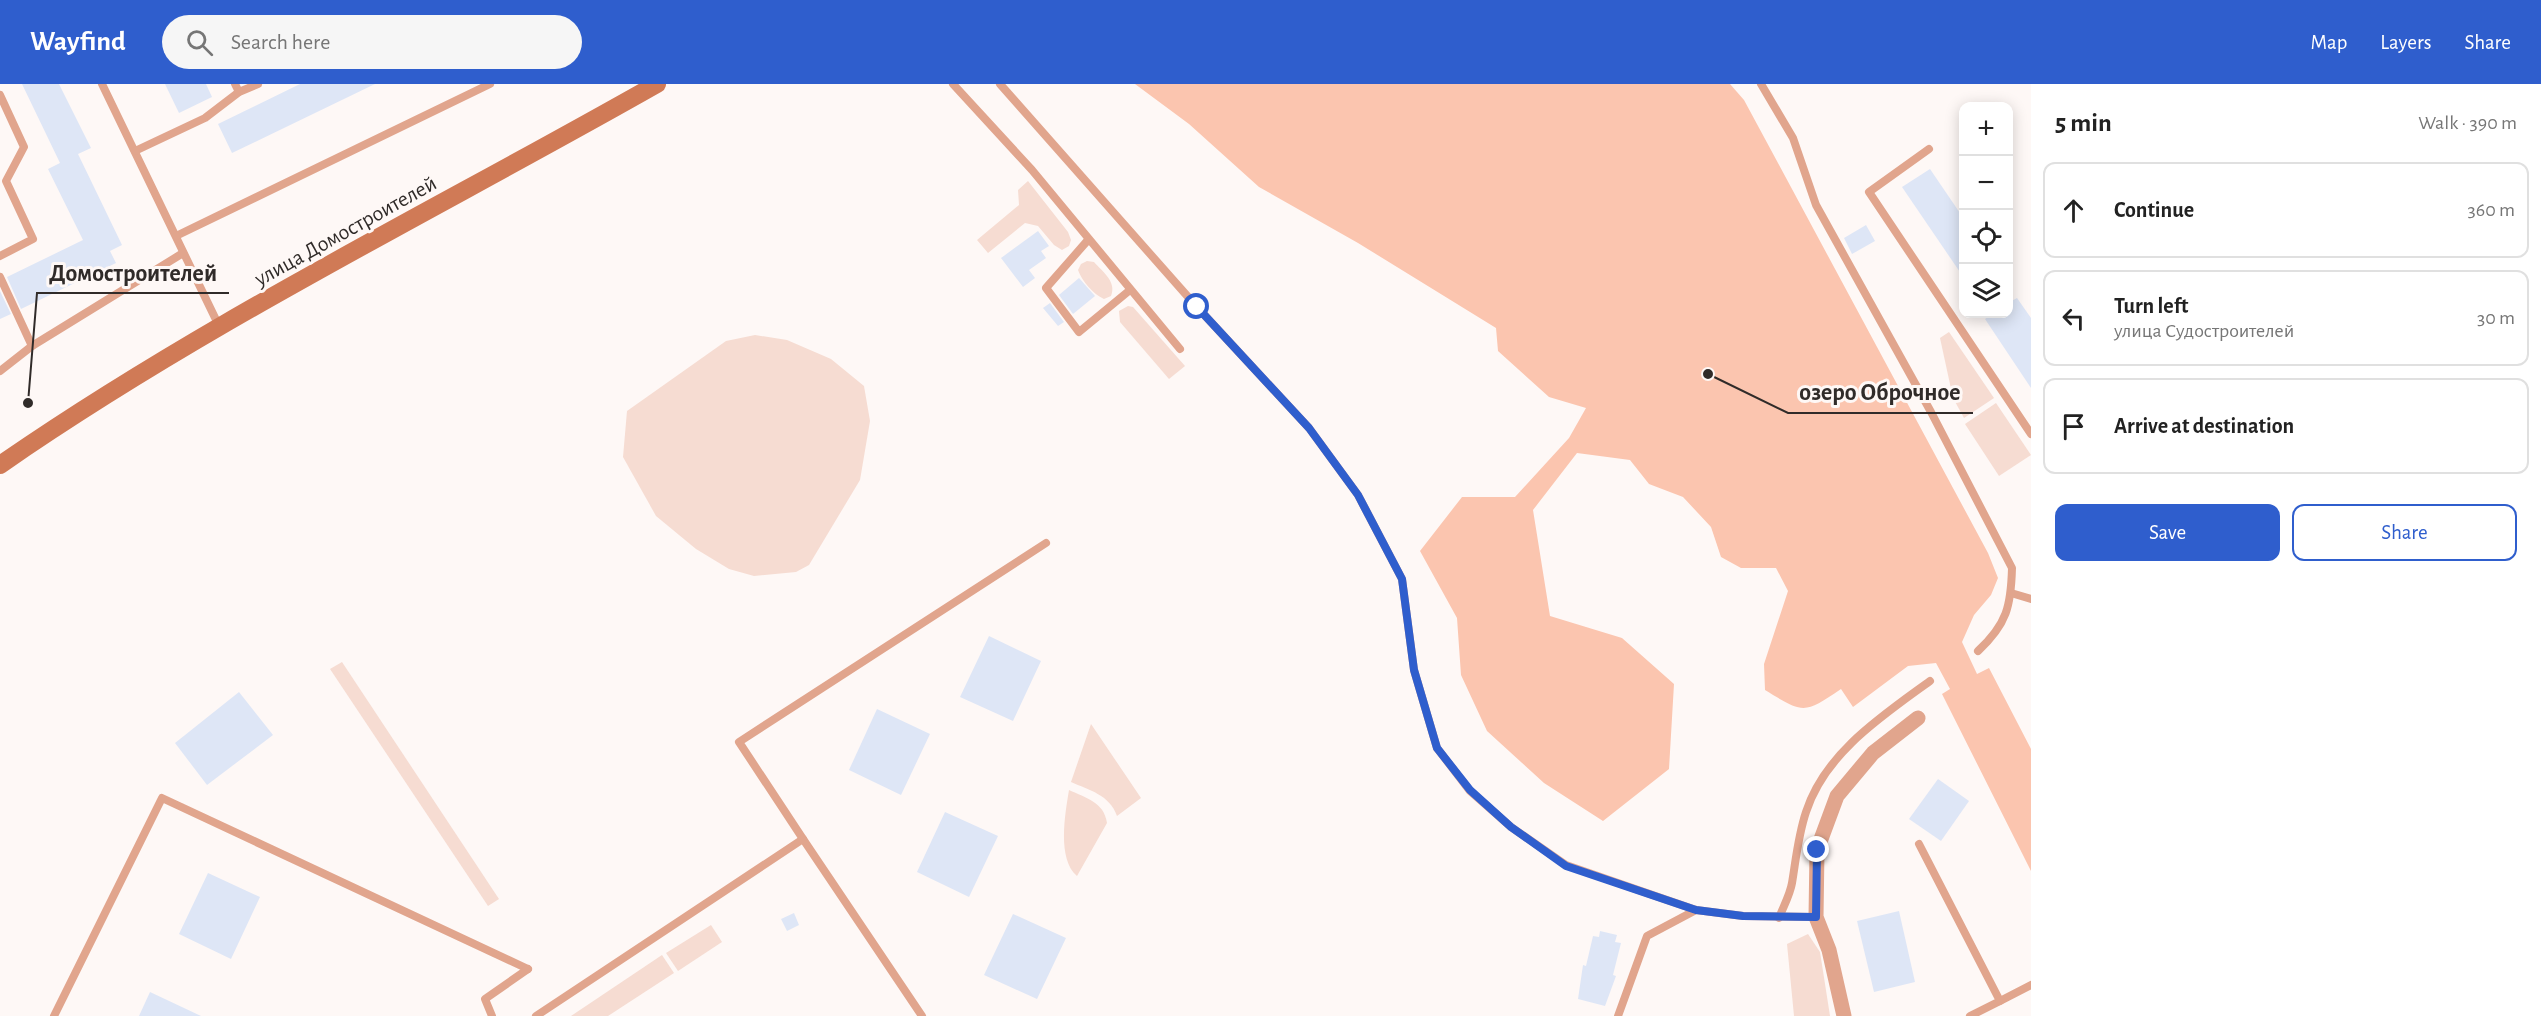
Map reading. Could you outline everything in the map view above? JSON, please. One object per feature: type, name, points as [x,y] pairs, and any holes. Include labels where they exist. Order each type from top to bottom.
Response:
[{"type":"main road","name":"улица Домостроителей","points":[[0,465],[72,416],[219,326],[657,84]]},
{"type":"street","points":[[1844,1016],[1829,950],[1816,917],[1817,850],[1837,796],[1873,753],[1918,718]]},
{"type":"lane","points":[[102,84],[219,326]]},
{"type":"lane","points":[[235,84],[239,92]]},
{"type":"lane","points":[[135,151],[205,118],[239,92],[258,84]]},
{"type":"lane","points":[[176,236],[477,87],[490,84]]},
{"type":"lane","points":[[953,84],[1032,170],[1180,349]]},
{"type":"lane","points":[[1000,84],[1197,307],[1309,428],[1358,495],[1402,579],[1414,670],[1437,748],[1470,790],[1511,827],[1566,866],[1696,910],[1779,918],[1816,917]]},
{"type":"lane","points":[[1761,84],[1794,138],[1816,205],[1930,412],[2012,568],[2011,593],[2005,620],[1996,635],[1978,651]]},
{"type":"lane","points":[[0,95],[24,147],[6,181],[33,239],[0,256]]},
{"type":"lane","points":[[1929,149],[1869,192],[2031,434]]},
{"type":"lane","points":[[1088,240],[1046,288],[1079,332],[1130,290]]},
{"type":"lane","points":[[0,371],[32,346],[183,253]]},
{"type":"lane","points":[[0,277],[32,346]]},
{"type":"lane","points":[[922,1016],[739,742],[1046,543]]},
{"type":"lane","points":[[2011,593],[2031,599]]},
{"type":"lane","points":[[1779,918],[1791,886],[1795,849],[1806,809],[1833,762],[1872,724],[1930,681]]},
{"type":"lane","points":[[54,1016],[162,798],[528,969],[485,999],[492,1016]]},
{"type":"lane","points":[[536,1016],[803,839]]},
{"type":"lane","points":[[1919,844],[2000,1000]]},
{"type":"lane","points":[[1618,1016],[1647,936],[1696,910]]},
{"type":"lane","points":[[1970,1016],[2031,986]]},
{"type":"shaded area","points":[[1135,84],[1730,84],[1744,100],[1988,553],[1998,578],[1991,595],[1974,615],[1962,642],[1977,674],[1989,668],[2031,749],[2031,871],[1942,694],[1950,689],[1936,663],[1908,666],[1853,707],[1841,689],[1819,703],[1804,708],[1796,707],[1765,690],[1764,664],[1788,591],[1776,568],[1741,568],[1721,557],[1711,527],[1683,497],[1649,484],[1630,460],[1577,453],[1533,510],[1550,616],[1622,638],[1674,684],[1669,769],[1603,821],[1544,783],[1487,731],[1461,675],[1457,618],[1420,551],[1462,497],[1515,497],[1569,438],[1586,408],[1549,397],[1498,351],[1496,328],[1358,243],[1259,187],[1189,124]]},
{"type":"shaded area","points":[[1028,181],[1068,232],[1071,240],[1069,246],[1062,250],[1054,245],[1038,226],[1025,223],[988,253],[977,240],[1019,205],[1018,190]]},
{"type":"shaded area","points":[[1087,261],[1094,262],[1111,282],[1111,296],[1104,299],[1085,283],[1078,270],[1081,264]]},
{"type":"shaded area","points":[[1128,306],[1133,307],[1185,366],[1169,379],[1120,322],[1119,311]]},
{"type":"shaded area","points":[[1949,332],[1994,398],[1964,418],[1953,398],[1940,338]]},
{"type":"shaded area","points":[[755,335],[787,340],[831,359],[864,386],[870,421],[860,480],[809,565],[796,572],[754,576],[729,569],[696,549],[656,516],[623,457],[627,411],[726,341]]},
{"type":"shaded area","points":[[1996,403],[2031,455],[1999,476],[1965,424]]},
{"type":"shaded area","points":[[342,662],[499,899],[488,906],[330,669]]},
{"type":"shaded area","points":[[1091,724],[1141,798],[1117,816],[1104,798],[1071,782]]},
{"type":"shaded area","points":[[1069,790],[1098,805],[1107,823],[1077,876],[1067,859],[1065,848],[1064,823]]},
{"type":"shaded area","points":[[711,925],[722,942],[678,971],[666,953]]},
{"type":"shaded area","points":[[1808,934],[1820,952],[1830,1016],[1794,1016],[1787,944]]},
{"type":"shaded area","points":[[662,955],[674,973],[608,1016],[571,1016]]},
{"type":"building","points":[[22,84],[59,84],[91,148],[78,154],[122,245],[110,251],[116,263],[21,309],[7,277],[83,240],[48,169],[60,163]]},
{"type":"building","points":[[165,84],[206,84],[212,97],[179,113]]},
{"type":"building","points":[[300,84],[375,84],[232,153],[218,124]]},
{"type":"building","points":[[1930,169],[1959,212],[1959,271],[1902,187]]},
{"type":"building","points":[[1866,225],[1875,241],[1852,254],[1844,238]]},
{"type":"building","points":[[1038,231],[1049,246],[1041,251],[1046,258],[1029,270],[1035,278],[1023,287],[1001,258]]},
{"type":"building","points":[[1079,278],[1095,296],[1073,314],[1059,295]]},
{"type":"building","points":[[0,291],[11,314],[0,319]]},
{"type":"building","points":[[2017,298],[2031,318],[2031,388],[1985,319],[2013,318],[2013,300]]},
{"type":"building","points":[[1050,303],[1064,322],[1058,326],[1043,308]]},
{"type":"building","points":[[989,636],[1041,661],[1013,721],[960,697]]},
{"type":"building","points":[[239,692],[273,735],[207,785],[175,743]]},
{"type":"building","points":[[877,709],[930,734],[901,795],[849,770]]},
{"type":"building","points":[[1938,779],[1969,801],[1941,841],[1909,819]]},
{"type":"building","points":[[945,812],[998,836],[969,897],[917,872]]},
{"type":"building","points":[[208,873],[260,897],[231,959],[179,934]]},
{"type":"building","points":[[1899,911],[1915,982],[1874,992],[1857,921]]},
{"type":"building","points":[[794,913],[799,925],[787,931],[781,919]]},
{"type":"building","points":[[1013,914],[1066,938],[1037,999],[984,975]]},
{"type":"building","points":[[1600,931],[1617,935],[1615,942],[1621,943],[1613,975],[1616,976],[1605,1006],[1578,999],[1583,965],[1586,966],[1593,936],[1599,937]]},
{"type":"building","points":[[150,992],[201,1016],[139,1016]]},
{"type":"place","name":"озеро Оброчное","points":[[1708,374]]},
{"type":"place","name":"Домостроителей","points":[[28,403]]},
{"type":"route","points":[[1197,307],[1309,428],[1358,495],[1402,579],[1414,670],[1437,748],[1470,790],[1511,827],[1566,866],[1696,910],[1743,916],[1816,917],[1817,850]]}]
